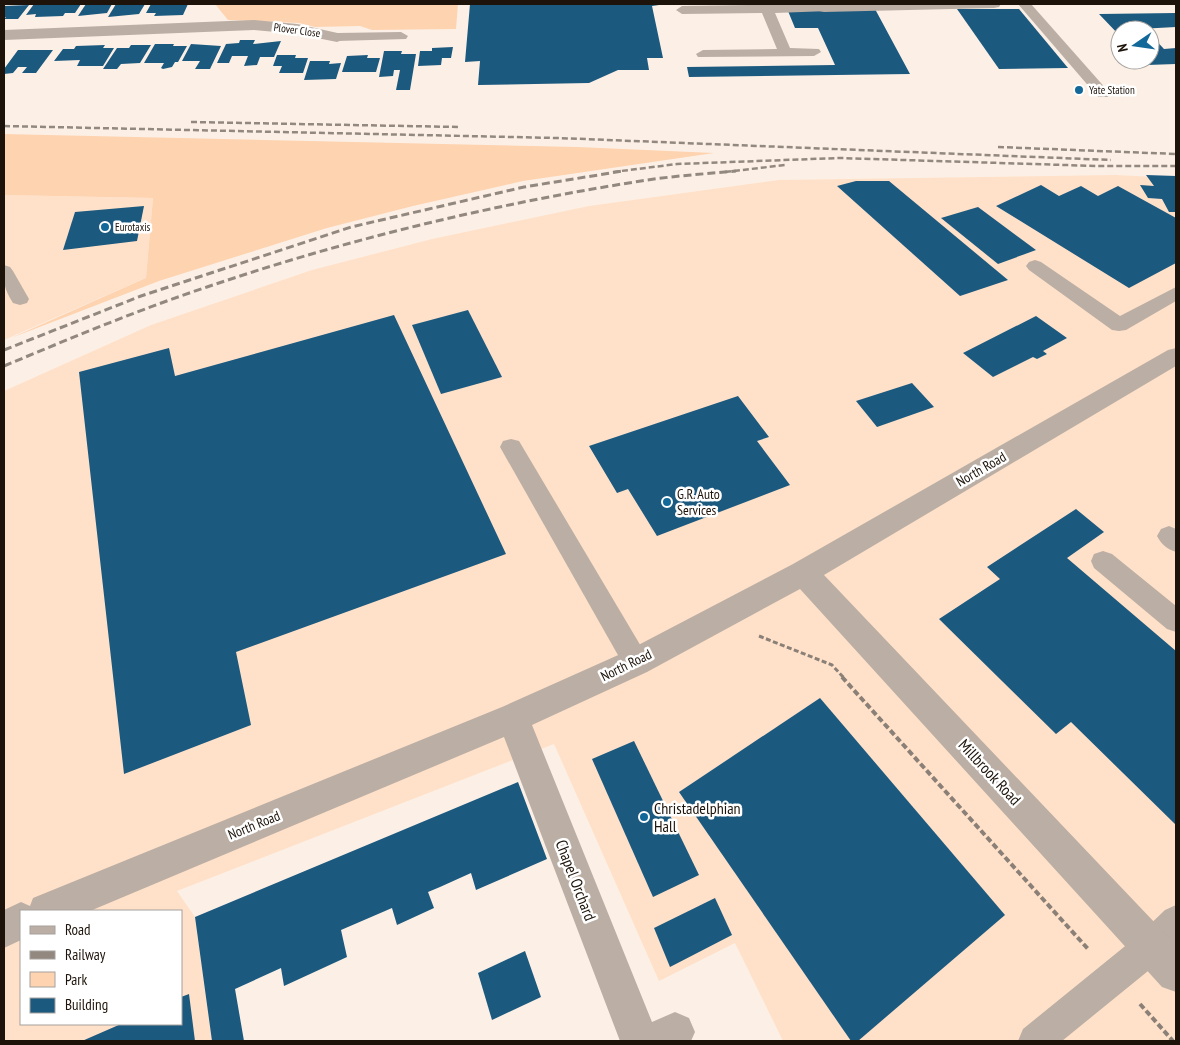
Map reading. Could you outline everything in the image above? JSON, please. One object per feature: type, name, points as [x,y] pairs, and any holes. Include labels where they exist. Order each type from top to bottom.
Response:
[{"type":"street","points":[[824,8],[994,4]]},
{"type":"street","name":"Plover Close","points":[[4,35],[194,21],[297,28],[337,37]]},
{"type":"street","name":"North Road","points":[[48,910],[513,718],[636,662],[803,573],[1176,356]]},
{"type":"street","name":"Millbrook Road","points":[[803,573],[1176,973]]},
{"type":"street","name":"Chapel Orchard","points":[[513,718],[657,1038]]},
{"type":"street","points":[[4,929],[20,921]]},
{"type":"lane","points":[[1024,4],[1102,94]]},
{"type":"lane","points":[[767,8],[785,52]]},
{"type":"lane","points":[[682,10],[824,8]]},
{"type":"lane","name":"Plover Close","points":[[337,37],[401,36]]},
{"type":"lane","points":[[703,54],[814,52]]},
{"type":"lane","points":[[1035,266],[1119,325],[1176,293]]},
{"type":"lane","points":[[4,271],[20,299]]},
{"type":"lane","points":[[1156,304],[1176,317]]},
{"type":"lane","points":[[511,447],[636,662]]},
{"type":"lane","points":[[1103,561],[1176,622]]},
{"type":"lane","points":[[1035,1041],[1152,946],[1176,921]]},
{"type":"path","points":[[769,640],[832,665],[1173,1041]]},
{"type":"shaded area","points":[[1116,175],[1176,178],[1176,1041],[783,1041],[735,943],[659,981],[554,744],[177,891],[195,917],[212,1041],[4,1041],[4,391],[151,325],[312,270],[432,239],[589,206],[779,180]]},
{"type":"shaded area","points":[[4,195],[153,198],[146,278],[4,340]]},
{"type":"green space","points":[[215,4],[458,4],[456,29],[372,30],[360,26],[315,27],[299,23],[228,20]]},
{"type":"green space","points":[[4,134],[578,147],[714,153],[523,181],[327,228],[159,281],[11,338],[146,278],[153,198],[4,195]]},
{"type":"building","points":[[34,4],[81,4],[75,13],[65,13],[63,16],[35,17],[36,14],[26,15]]},
{"type":"building","points":[[86,4],[112,4],[107,13],[78,16]]},
{"type":"building","points":[[116,4],[145,4],[139,14],[108,17]]},
{"type":"building","points":[[151,4],[188,4],[183,15],[154,16],[156,13],[146,13]]},
{"type":"building","points":[[470,4],[659,4],[652,6],[663,58],[647,58],[649,70],[618,70],[589,83],[478,85],[480,61],[465,62]]},
{"type":"building","points":[[29,5],[18,19],[4,19],[6,17],[4,17],[4,6]]},
{"type":"building","points":[[875,9],[910,74],[689,77],[687,67],[835,65],[818,28],[795,28],[788,11]]},
{"type":"building","points":[[957,9],[1019,9],[1068,68],[999,69]]},
{"type":"building","points":[[1176,13],[1176,27],[1160,28],[1160,20],[1110,20],[1110,26],[1099,14]]},
{"type":"building","points":[[240,40],[255,40],[253,44],[281,41],[274,57],[260,57],[257,65],[244,66],[248,56],[232,56],[229,63],[217,63],[226,44],[239,43]]},
{"type":"building","points":[[155,44],[187,46],[178,62],[175,62],[172,67],[163,69],[161,68],[164,63],[144,63]]},
{"type":"building","points":[[191,44],[221,46],[210,69],[195,69],[200,61],[182,61]]},
{"type":"building","points":[[105,45],[103,48],[114,48],[103,66],[77,66],[80,60],[54,61],[63,49],[74,49],[76,46]]},
{"type":"building","points":[[131,45],[151,45],[140,63],[121,64],[117,69],[103,69],[117,48],[129,48]]},
{"type":"building","points":[[1160,45],[1164,49],[1176,48],[1176,64],[1160,65]]},
{"type":"building","points":[[453,47],[451,58],[442,58],[441,65],[418,66],[420,51],[432,51],[432,48]]},
{"type":"building","points":[[18,50],[53,50],[36,73],[22,73],[27,67],[18,67],[13,73],[4,74],[4,69]]},
{"type":"building","points":[[384,51],[402,51],[401,54],[416,54],[410,90],[396,90],[400,70],[394,70],[393,76],[379,77]]},
{"type":"building","points":[[277,55],[296,55],[295,58],[308,58],[303,73],[279,73],[282,66],[273,66]]},
{"type":"building","points":[[368,55],[367,58],[380,58],[376,72],[342,72],[347,56]]},
{"type":"building","points":[[310,61],[330,61],[329,64],[341,63],[336,79],[304,80]]},
{"type":"building","points":[[1146,175],[1176,176],[1176,212],[1169,212],[1162,199],[1148,198],[1140,185],[1154,186]]},
{"type":"building","points":[[856,181],[889,181],[1008,280],[960,296],[837,186]]},
{"type":"building","points":[[1041,185],[1059,196],[1081,186],[1098,196],[1118,186],[1176,218],[1176,263],[1129,288],[996,206]]},
{"type":"building","name":"Eurotaxis","points":[[144,206],[137,241],[63,250],[75,212]]},
{"type":"building","points":[[978,207],[1036,250],[998,264],[941,218]]},
{"type":"building","points":[[468,310],[502,377],[441,394],[412,325]]},
{"type":"building","points":[[394,315],[506,554],[236,652],[251,725],[124,774],[79,372],[169,348],[175,376]]},
{"type":"building","points":[[1036,316],[1067,338],[1043,351],[1047,354],[1037,359],[1033,357],[993,377],[963,353]]},
{"type":"building","points":[[912,383],[934,407],[877,427],[856,401]]},
{"type":"building","points":[[738,396],[769,437],[757,441],[790,485],[657,536],[628,489],[617,493],[589,446]]},
{"type":"building","points":[[1076,509],[1104,532],[1067,558],[1176,651],[1176,825],[1071,722],[1056,734],[939,619],[1000,579],[987,567]]},
{"type":"building","points":[[820,698],[1005,915],[858,1041],[851,1041],[679,792]]},
{"type":"building","name":"Christadelphian Hall","points":[[634,741],[699,875],[653,897],[592,759]]},
{"type":"building","points":[[518,782],[547,859],[476,890],[471,873],[428,892],[434,908],[397,925],[392,908],[341,930],[347,957],[284,986],[281,968],[235,989],[244,1041],[212,1041],[195,917]]},
{"type":"building","points":[[715,898],[732,935],[670,967],[654,928]]},
{"type":"building","points":[[525,951],[541,997],[492,1020],[478,973]]},
{"type":"building","points":[[189,994],[195,1041],[82,1041],[119,1025],[182,1025],[182,997]]},
{"type":"railway","points":[[191,122],[459,127]]},
{"type":"railway","points":[[4,126],[558,138],[1111,160]]},
{"type":"railway","points":[[998,147],[1176,154]]},
{"type":"railway","points":[[613,172],[677,164],[840,158],[1097,166],[1176,166]]},
{"type":"railway","points":[[725,172],[785,165]]},
{"type":"railway","points":[[4,350],[141,296],[351,227],[524,187],[623,171]]},
{"type":"railway","points":[[4,366],[181,296],[314,253],[368,238],[476,212],[586,190],[664,178],[736,171]]},
{"type":"place","name":"Yate Station","points":[[1079,90]]},
{"type":"place","name":"Eurotaxis","points":[[105,227]]},
{"type":"place","name":"G.R. Auto Services","points":[[667,502]]},
{"type":"place","name":"Christadelphian Hall","points":[[644,817]]}]
